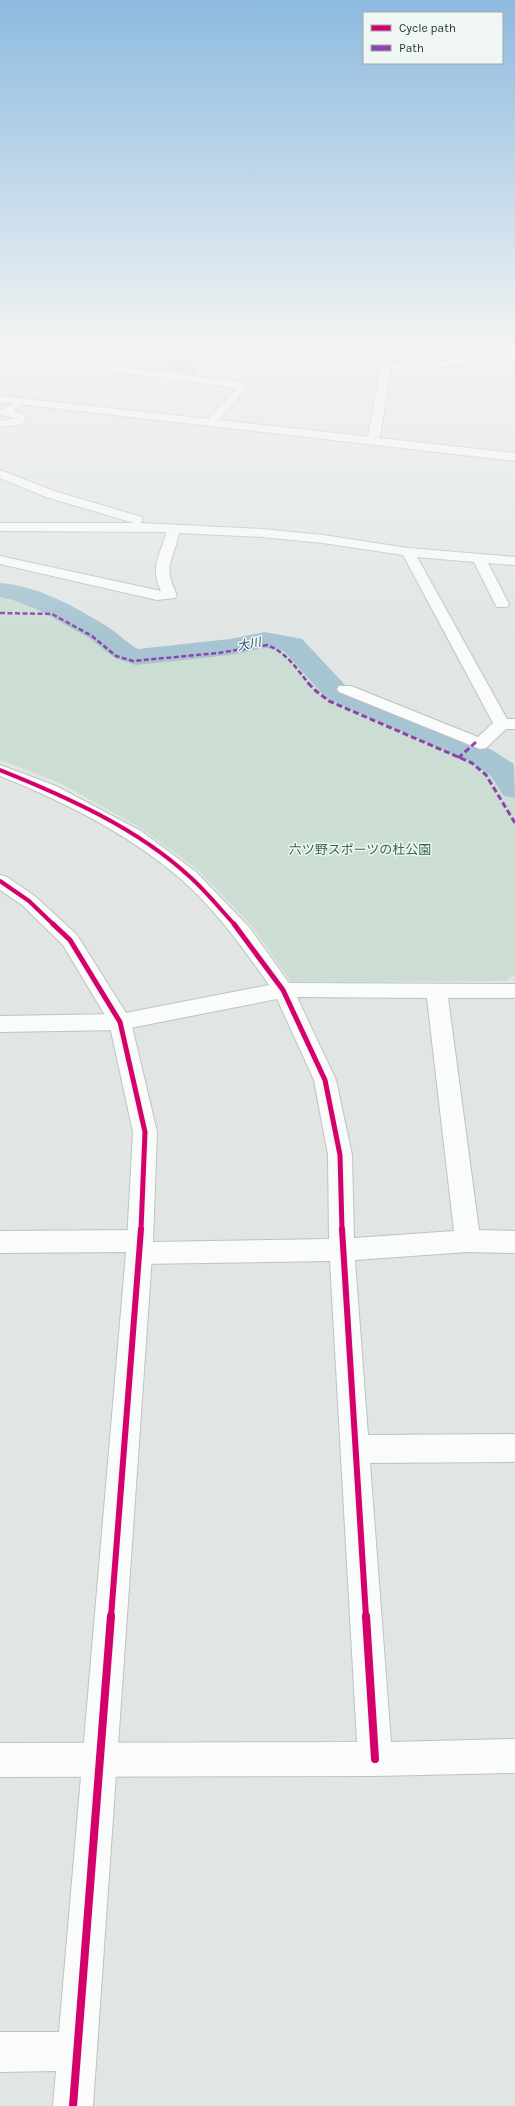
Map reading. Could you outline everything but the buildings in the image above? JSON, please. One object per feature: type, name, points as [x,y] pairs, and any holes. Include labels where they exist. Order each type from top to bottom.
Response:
[{"type":"street","points":[[367,441],[515,457]]},
{"type":"street","points":[[0,474],[50,494],[134,519],[144,523],[147,527]]},
{"type":"street","points":[[0,528],[147,527],[173,530],[289,536],[408,552],[479,559],[515,560]]},
{"type":"street","points":[[0,560],[157,596],[170,595],[162,581],[161,563],[173,530]]},
{"type":"street","points":[[345,689],[480,744],[508,724],[408,552]]},
{"type":"street","points":[[479,559],[502,604]]},
{"type":"street","points":[[0,770],[50,790],[135,835],[189,876],[242,932],[283,990],[325,1080],[340,1155],[342,1250],[375,1759]]},
{"type":"street","points":[[0,881],[29,900],[70,940],[120,1022],[145,1132],[140,1247],[73,2106]]},
{"type":"street","points":[[0,1024],[120,1022],[283,990],[515,992]]},
{"type":"street","points":[[437,991],[468,1241]]},
{"type":"street","points":[[0,1242],[140,1247],[342,1250],[468,1241],[515,1242]]},
{"type":"street","points":[[355,1449],[515,1448]]},
{"type":"street","points":[[0,1760],[101,1761],[375,1759],[515,1756]]},
{"type":"street","points":[[0,2052],[77,2051]]},
{"type":"green space","name":"六ツ野スポーツの杜公園","points":[[0,592],[10,593],[34,601],[71,619],[90,630],[114,650],[130,658],[224,650],[267,642],[281,643],[291,646],[335,694],[478,756],[500,771],[515,794],[515,974],[506,981],[291,982],[251,925],[198,870],[141,828],[60,783],[0,760]]},
{"type":"waterway","name":"大川","points":[[0,590],[10,591],[36,599],[89,626],[124,652],[136,657],[230,647],[265,640],[293,645],[337,693],[481,756],[503,770],[515,789]]},
{"type":"marked path","points":[[0,613],[52,614],[92,636],[116,656],[133,661],[218,653],[267,645],[274,647],[293,663],[314,690],[329,701],[472,763],[486,775],[515,823]]},
{"type":"marked path","points":[[458,758],[476,742]]},
{"type":"cycle path","points":[[0,770],[50,790],[135,835],[189,876],[242,932],[283,990],[325,1080],[340,1155],[342,1250],[375,1759]]},
{"type":"cycle path","points":[[0,881],[29,901],[70,940],[120,1022],[145,1132],[140,1241],[73,2106]]}]
